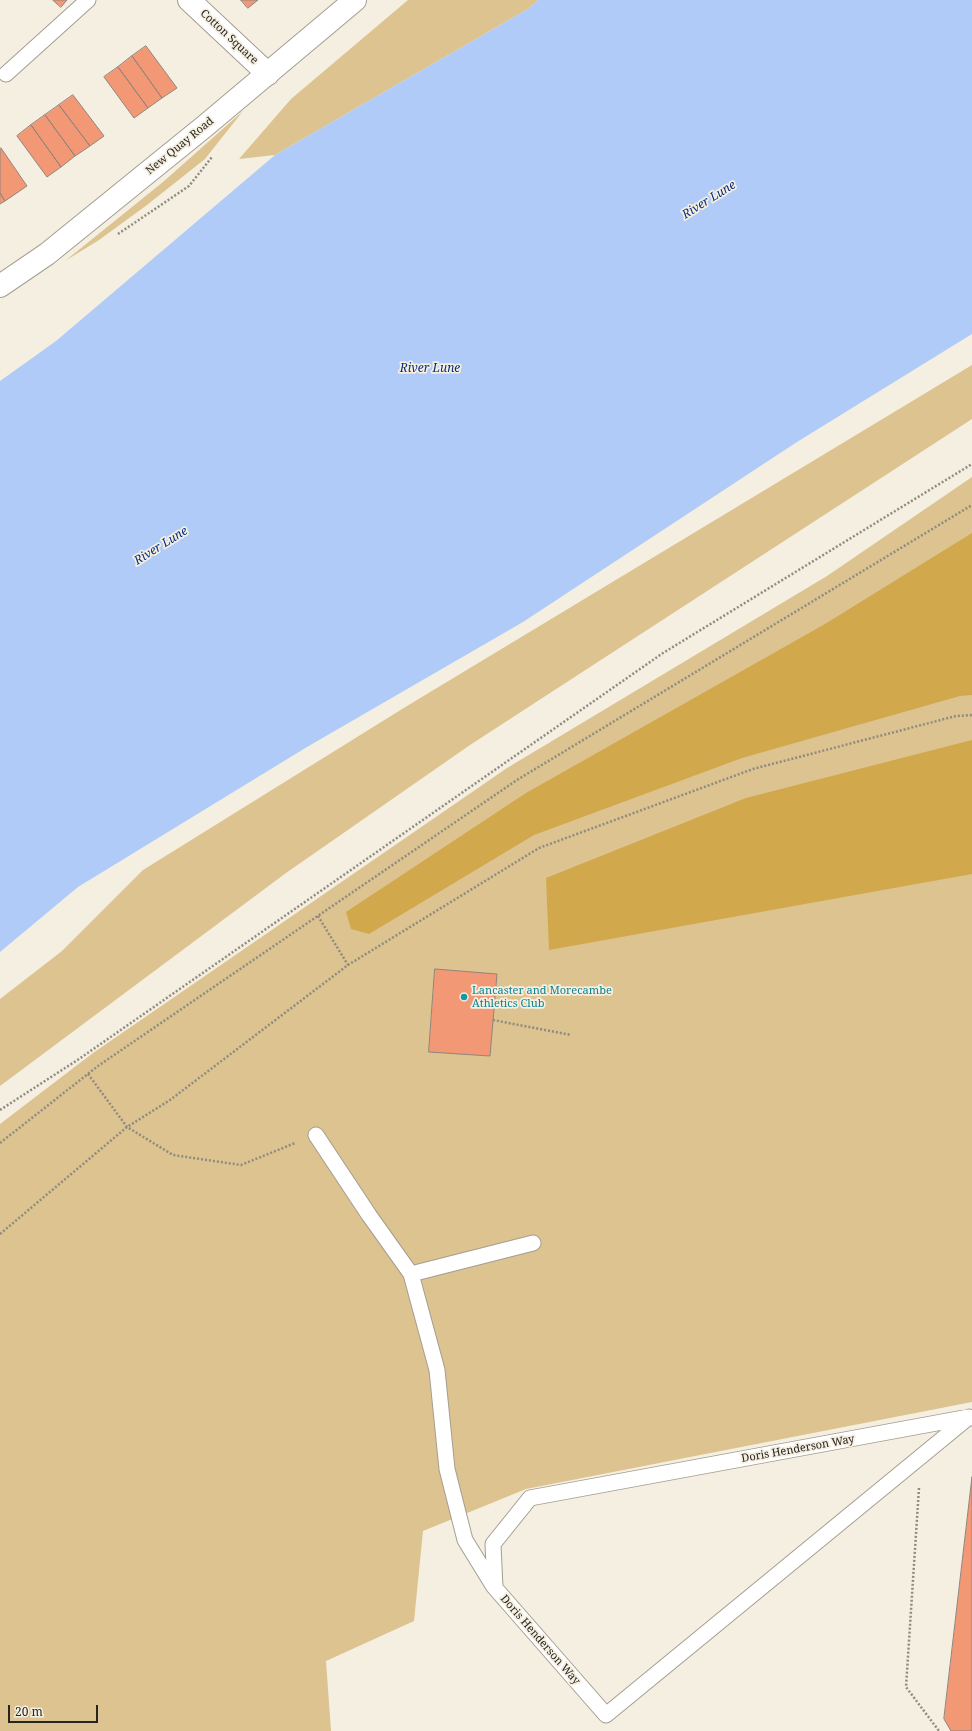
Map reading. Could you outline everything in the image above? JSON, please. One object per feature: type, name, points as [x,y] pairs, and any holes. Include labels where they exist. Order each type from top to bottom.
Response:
[{"type":"street","name":"Cotton Square","points":[[189,0],[268,74]]},
{"type":"street","name":"New Quay Road","points":[[0,286],[47,254],[268,74],[355,0]]},
{"type":"lane","points":[[6,74],[88,0]]},
{"type":"lane","points":[[316,1134],[369,1215],[411,1274],[437,1370],[447,1469],[465,1540],[495,1588]]},
{"type":"lane","points":[[411,1274],[533,1243]]},
{"type":"lane","name":"Doris Henderson Way","points":[[971,1418],[606,1715],[495,1588],[493,1544],[530,1498],[971,1418]]},
{"type":"path","points":[[0,1110],[79,1059],[663,653],[972,464]]},
{"type":"path","points":[[0,1143],[88,1074],[517,780],[972,505]]},
{"type":"path","points":[[0,1234],[127,1127],[170,1100],[348,965],[539,848],[754,768],[956,716],[972,715]]},
{"type":"path","points":[[318,916],[348,965]]},
{"type":"path","points":[[493,1020],[571,1035]]},
{"type":"path","points":[[88,1074],[127,1127],[173,1155],[241,1165],[316,1134]]},
{"type":"path","points":[[919,1481],[906,1687],[939,1731]]},
{"type":"shaded area","points":[[408,0],[538,0],[528,9],[275,155],[239,159],[291,99]]},
{"type":"shaded area","points":[[243,111],[205,159],[147,205],[99,240],[65,261],[163,182]]},
{"type":"shaded area","points":[[972,365],[972,419],[470,745],[286,873],[0,1086],[0,999],[62,951],[143,870],[407,706]]},
{"type":"shaded area","points":[[972,477],[972,1402],[526,1489],[423,1531],[414,1621],[326,1661],[331,1731],[0,1731],[0,1124],[93,1053],[507,768],[827,576]]},
{"type":"shaded area","points":[[972,533],[972,695],[960,696],[742,758],[534,835],[369,934],[351,929],[346,912],[526,793],[825,624]]},
{"type":"shaded area","points":[[972,740],[972,874],[549,950],[546,878],[746,798]]},
{"type":"water","name":"River Lune","points":[[538,0],[972,0],[972,334],[797,442],[523,622],[307,747],[78,887],[0,952],[0,381],[56,341],[275,155],[528,9]]},
{"type":"building","points":[[53,0],[67,0],[61,7]]},
{"type":"building","points":[[241,0],[258,0],[248,8]]},
{"type":"building","points":[[146,46],[177,88],[162,98],[132,56]]},
{"type":"building","points":[[132,56],[162,98],[148,108],[118,67]]},
{"type":"building","points":[[118,67],[148,108],[134,118],[104,77]]},
{"type":"building","points":[[73,95],[104,136],[90,146],[59,105]]},
{"type":"building","points":[[59,105],[90,146],[75,156],[45,115]]},
{"type":"building","points":[[45,115],[75,156],[61,167],[31,125]]},
{"type":"building","points":[[31,125],[61,167],[47,177],[17,136]]},
{"type":"building","points":[[1,148],[27,186],[5,201],[0,193]]},
{"type":"building","points":[[0,193],[5,201],[0,204]]},
{"type":"building","name":"Lancaster and Morecambe Athletics Club","points":[[435,969],[497,974],[490,1056],[429,1052]]},
{"type":"building","points":[[972,1477],[972,1731],[951,1731],[944,1719]]},
{"type":"place","name":"Lancaster and Morecambe Athletics Club","points":[[464,997]]}]
